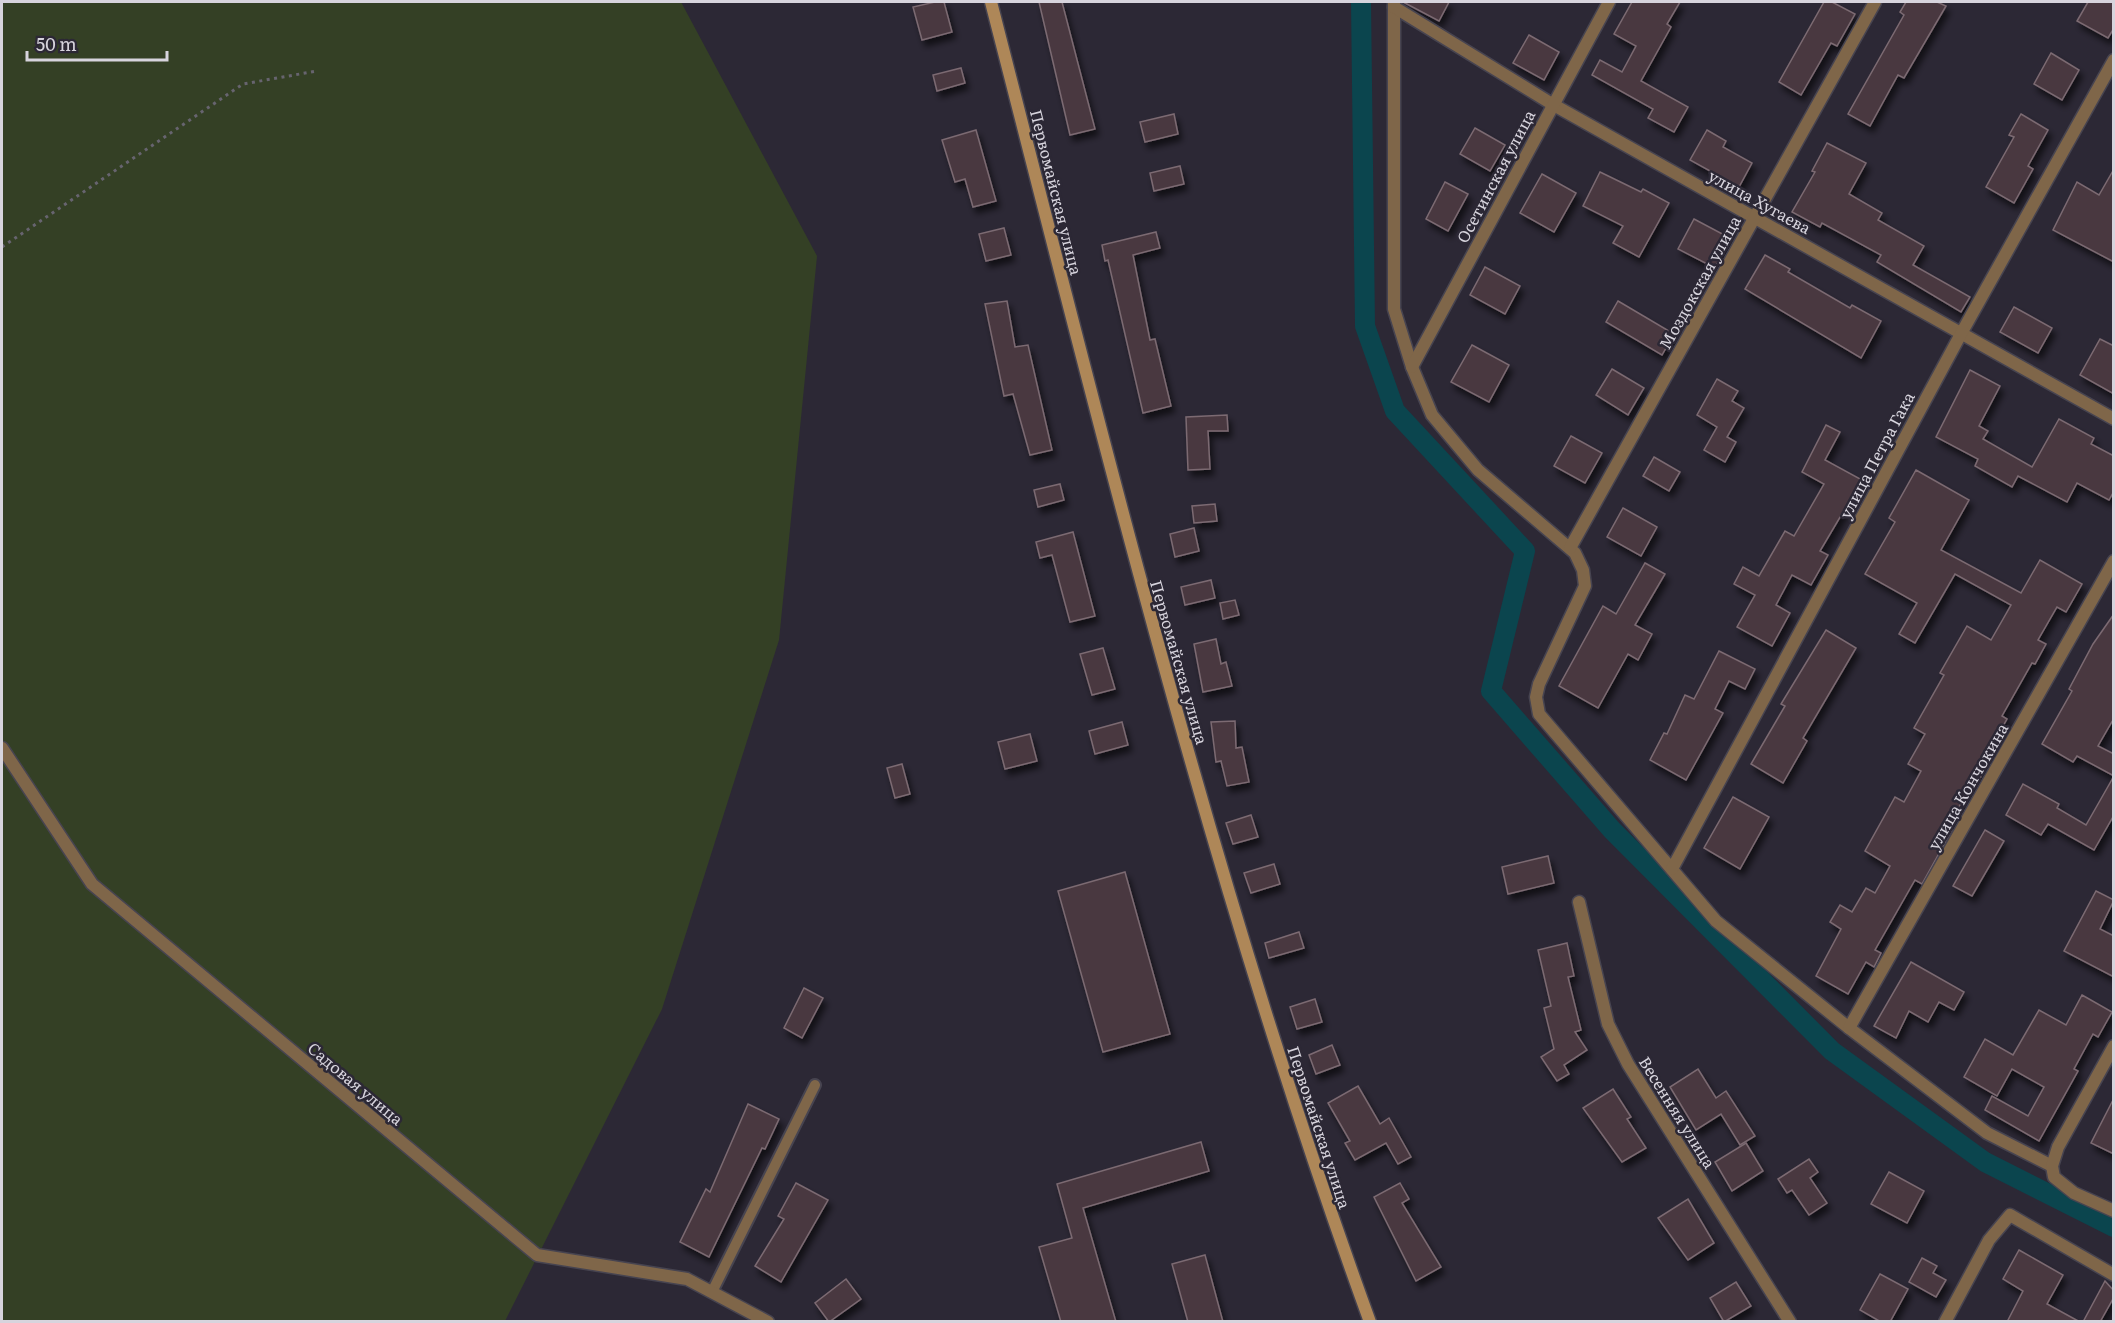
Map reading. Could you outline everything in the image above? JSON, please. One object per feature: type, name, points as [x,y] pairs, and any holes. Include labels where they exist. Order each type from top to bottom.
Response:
[{"type":"main road","name":"Первомайская улица","points":[[991,2],[1158,649],[1315,1171],[1370,1322]]},
{"type":"street","name":"Осетинская улица","points":[[1412,366],[1609,2]]},
{"type":"street","name":"Моздокская улица","points":[[1570,548],[1875,2]]},
{"type":"street","name":"улица Хугаева","points":[[1394,4],[1552,104],[2114,419]]},
{"type":"street","points":[[1394,4],[1394,309],[1412,366],[1432,415],[1478,470],[1570,548],[1583,570],[1585,586],[1539,684],[1536,697],[1539,714],[1716,921],[1849,1028],[1987,1133],[2052,1166]]},
{"type":"street","name":"улица Петра Гака","points":[[1672,869],[1962,332],[2114,60]]},
{"type":"street","name":"улица Кончокина","points":[[1849,1028],[2114,561]]},
{"type":"street","name":"Садовая улица","points":[[2,748],[92,884],[537,1255],[687,1279],[768,1322]]},
{"type":"street","name":"Весенняя улица","points":[[1579,902],[1608,1024],[1628,1064],[1790,1322]]},
{"type":"street","points":[[2114,1046],[2058,1147],[2052,1166],[2054,1177],[2074,1194],[2114,1211]]},
{"type":"street","points":[[1945,1322],[1989,1240],[2010,1215],[2114,1275]]},
{"type":"lane","points":[[712,1292],[815,1085]]},
{"type":"path","points":[[2,247],[243,84],[317,71]]},
{"type":"green space","points":[[2,2],[681,2],[817,256],[779,640],[662,1009],[505,1321],[2,1322]]},
{"type":"building","points":[[944,2],[952,32],[922,40],[913,7]]},
{"type":"building","points":[[1039,2],[1062,2],[1095,129],[1070,135]]},
{"type":"building","points":[[1403,2],[1449,2],[1439,21]]},
{"type":"building","points":[[1632,2],[1680,2],[1667,24],[1671,27],[1641,81],[1688,107],[1674,132],[1648,118],[1653,109],[1592,75],[1600,60],[1622,72],[1636,46],[1614,34]]},
{"type":"building","points":[[1824,2],[1832,2],[1855,14],[1837,46],[1831,43],[1801,95],[1779,82]]},
{"type":"building","points":[[1906,2],[1937,2],[1946,6],[1904,78],[1898,75],[1870,126],[1848,114],[1904,15],[1900,12]]},
{"type":"building","points":[[2088,2],[2114,2],[2114,28],[2108,38],[2077,21]]},
{"type":"building","points":[[1529,35],[1559,52],[1544,80],[1513,63]]},
{"type":"building","points":[[2051,53],[2079,70],[2062,100],[2034,84]]},
{"type":"building","points":[[961,68],[965,83],[937,91],[933,75]]},
{"type":"building","points":[[1174,114],[1178,134],[1145,142],[1140,122]]},
{"type":"building","points":[[2021,114],[2048,130],[2028,166],[2033,169],[2014,203],[1986,187],[2014,137],[2009,135]]},
{"type":"building","points":[[1475,128],[1505,145],[1490,171],[1460,154]]},
{"type":"building","points":[[976,130],[996,201],[973,207],[965,179],[955,182],[942,140]]},
{"type":"building","points":[[1707,130],[1726,141],[1723,147],[1752,163],[1739,187],[1690,160]]},
{"type":"building","points":[[1827,143],[1866,163],[1849,194],[1882,213],[1878,220],[1924,246],[1913,265],[1970,297],[1961,312],[1877,262],[1881,255],[1822,223],[1820,227],[1792,212],[1815,172],[1812,171]]},
{"type":"building","points":[[1180,166],[1184,184],[1154,191],[1150,173]]},
{"type":"building","points":[[2114,169],[2114,262],[2053,230],[2077,182],[2099,195]]},
{"type":"building","points":[[1600,172],[1641,192],[1643,189],[1669,203],[1639,257],[1613,243],[1623,226],[1583,206]]},
{"type":"building","points":[[1542,174],[1576,193],[1554,232],[1520,213]]},
{"type":"building","points":[[1445,182],[1468,194],[1448,231],[1426,219]]},
{"type":"building","points":[[1694,219],[1730,238],[1715,268],[1678,249]]},
{"type":"building","points":[[1004,228],[1011,255],[986,261],[979,234]]},
{"type":"building","points":[[1156,232],[1160,248],[1133,255],[1150,340],[1155,339],[1171,406],[1143,413],[1108,260],[1105,261],[1102,245]]},
{"type":"building","points":[[1765,255],[1790,269],[1788,272],[1850,308],[1852,305],[1881,321],[1861,358],[1745,289]]},
{"type":"building","points":[[1485,267],[1520,286],[1505,314],[1470,295]]},
{"type":"building","points":[[1007,301],[1015,347],[1028,345],[1052,450],[1030,455],[1013,394],[1004,396],[985,304]]},
{"type":"building","points":[[1618,301],[1674,334],[1662,355],[1606,322]]},
{"type":"building","points":[[2014,307],[2052,328],[2038,353],[2000,332]]},
{"type":"building","points":[[2100,339],[2114,346],[2114,394],[2080,375]]},
{"type":"building","points":[[1472,345],[1509,365],[1489,402],[1451,382]]},
{"type":"building","points":[[1612,369],[1644,388],[1628,415],[1596,395]]},
{"type":"building","points":[[1970,370],[2000,386],[1979,426],[1988,431],[1983,439],[2032,467],[2059,419],[2094,438],[2091,444],[2114,456],[2114,491],[2109,500],[2077,483],[2067,502],[2018,476],[2012,487],[1975,466],[1978,459],[1936,437]]},
{"type":"building","points":[[1717,379],[1738,391],[1732,401],[1744,408],[1727,437],[1736,442],[1725,462],[1704,450],[1717,427],[1697,415]]},
{"type":"building","points":[[1227,415],[1228,431],[1208,431],[1210,469],[1188,470],[1186,417]]},
{"type":"building","points":[[1826,425],[1840,432],[1825,460],[1862,480],[1820,551],[1828,555],[1811,585],[1792,575],[1776,605],[1790,613],[1772,646],[1737,627],[1755,595],[1734,584],[1743,567],[1759,576],[1785,531],[1794,536],[1824,484],[1802,472]]},
{"type":"building","points":[[1571,436],[1602,453],[1585,483],[1554,466]]},
{"type":"building","points":[[1654,457],[1680,472],[1669,491],[1643,476]]},
{"type":"building","points":[[1916,470],[1969,500],[1941,550],[2021,593],[2040,560],[2082,584],[2066,612],[2057,607],[2038,640],[2046,644],[2035,664],[2032,663],[2002,716],[2007,719],[1978,770],[1983,773],[1975,787],[1971,785],[1948,827],[1952,830],[1922,884],[1915,880],[1875,950],[1881,953],[1874,967],[1866,962],[1848,994],[1816,976],[1841,929],[1830,922],[1840,905],[1852,912],[1866,888],[1875,893],[1890,866],[1865,851],[1895,797],[1904,802],[1921,771],[1908,764],[1925,734],[1914,728],[1944,675],[1940,673],[1967,626],[1991,640],[2011,605],[1955,574],[1915,643],[1899,634],[1917,603],[1865,574],[1895,522],[1889,518]]},
{"type":"building","points":[[1060,484],[1064,500],[1038,507],[1034,490]]},
{"type":"building","points":[[1215,504],[1217,521],[1194,523],[1192,506]]},
{"type":"building","points":[[1623,508],[1657,527],[1641,556],[1607,537]]},
{"type":"building","points":[[1194,528],[1199,551],[1175,557],[1170,534]]},
{"type":"building","points":[[1073,532],[1095,616],[1070,622],[1052,555],[1040,558],[1036,542]]},
{"type":"building","points":[[1645,563],[1665,574],[1635,625],[1652,634],[1638,660],[1628,654],[1598,708],[1559,686],[1603,606],[1616,614]]},
{"type":"building","points":[[1211,580],[1215,598],[1185,605],[1181,587]]},
{"type":"building","points":[[1235,600],[1239,615],[1223,619],[1220,603]]},
{"type":"building","points":[[2114,614],[2114,718],[2098,746],[2114,754],[2114,776],[2077,756],[2073,762],[2042,744],[2072,691],[2069,689],[2093,644]]},
{"type":"building","points":[[1826,630],[1856,648],[1803,738],[1807,741],[1783,783],[1751,764],[1785,706],[1781,704]]},
{"type":"building","points":[[1216,639],[1221,664],[1226,662],[1232,686],[1203,692],[1194,644]]},
{"type":"building","points":[[1103,648],[1115,689],[1092,695],[1080,654]]},
{"type":"building","points":[[1719,651],[1755,669],[1745,689],[1729,681],[1715,709],[1723,713],[1686,780],[1650,760],[1664,733],[1667,734],[1685,695],[1694,699]]},
{"type":"building","points":[[1235,721],[1236,748],[1242,747],[1249,782],[1227,786],[1221,761],[1216,762],[1211,722]]},
{"type":"building","points":[[1122,722],[1128,745],[1095,754],[1089,731]]},
{"type":"building","points":[[1030,734],[1037,761],[1005,769],[998,742]]},
{"type":"building","points":[[902,764],[910,794],[895,798],[887,768]]},
{"type":"building","points":[[2114,776],[2114,815],[2094,850],[2048,824],[2041,835],[2006,815],[2023,784],[2059,804],[2057,808],[2086,825]]},
{"type":"building","points":[[1733,797],[1769,817],[1740,869],[1704,848]]},
{"type":"building","points":[[1251,815],[1258,837],[1233,844],[1226,823]]},
{"type":"building","points":[[1985,830],[2004,841],[1972,896],[1953,886]]},
{"type":"building","points":[[1548,856],[1554,883],[1508,894],[1502,867]]},
{"type":"building","points":[[1274,864],[1280,884],[1251,893],[1244,873]]},
{"type":"building","points":[[1125,872],[1170,1034],[1103,1052],[1058,891]]},
{"type":"building","points":[[2096,891],[2114,900],[2100,929],[2114,936],[2114,977],[2064,951]]},
{"type":"building","points":[[1299,932],[1304,948],[1269,958],[1265,943]]},
{"type":"building","points":[[1567,943],[1574,976],[1568,977],[1581,1030],[1575,1032],[1587,1050],[1564,1065],[1569,1074],[1557,1081],[1541,1057],[1554,1049],[1544,1008],[1551,1006],[1538,950]]},
{"type":"building","points":[[1911,962],[1964,992],[1954,1010],[1939,1002],[1928,1022],[1909,1011],[1896,1038],[1874,1026]]},
{"type":"building","points":[[804,988],[823,998],[802,1038],[784,1028]]},
{"type":"building","points":[[2082,995],[2112,1012],[2098,1037],[2093,1034],[2074,1069],[2078,1071],[2039,1141],[1985,1110],[1992,1096],[2028,1116],[2044,1087],[2012,1069],[1997,1096],[1964,1077],[1985,1039],[2013,1055],[2039,1010],[2066,1025]]},
{"type":"building","points":[[1315,999],[1322,1022],[1297,1029],[1290,1007]]},
{"type":"building","points":[[1332,1045],[1340,1065],[1316,1074],[1309,1055]]},
{"type":"building","points":[[1698,1069],[1716,1098],[1726,1091],[1755,1136],[1740,1145],[1721,1114],[1696,1130],[1670,1087]]},
{"type":"building","points":[[1358,1086],[1380,1124],[1389,1118],[1411,1157],[1398,1164],[1386,1143],[1355,1160],[1345,1143],[1350,1141],[1328,1103]]},
{"type":"building","points":[[1613,1089],[1631,1117],[1627,1119],[1646,1148],[1622,1162],[1583,1108]]},
{"type":"building","points":[[2114,1098],[2114,1154],[2091,1143]]},
{"type":"building","points":[[748,1104],[779,1119],[765,1149],[762,1148],[709,1257],[680,1242],[706,1189],[710,1192]]},
{"type":"building","points":[[1201,1142],[1209,1171],[1083,1208],[1116,1322],[1061,1322],[1039,1247],[1072,1238],[1057,1184]]},
{"type":"building","points":[[1746,1143],[1763,1171],[1732,1191],[1715,1162]]},
{"type":"building","points":[[1809,1159],[1818,1172],[1810,1178],[1827,1203],[1809,1215],[1792,1190],[1787,1193],[1778,1179]]},
{"type":"building","points":[[1889,1172],[1924,1191],[1907,1223],[1871,1204]]},
{"type":"building","points":[[796,1183],[828,1200],[781,1282],[755,1266],[784,1219],[778,1216]]},
{"type":"building","points":[[1400,1183],[1409,1199],[1402,1203],[1441,1267],[1416,1281],[1374,1197]]},
{"type":"building","points":[[1688,1199],[1714,1243],[1688,1260],[1658,1218]]},
{"type":"building","points":[[2019,1250],[2063,1275],[2047,1304],[2080,1322],[2007,1322],[2023,1291],[2003,1279]]},
{"type":"building","points":[[1205,1255],[1223,1322],[1188,1322],[1172,1264]]},
{"type":"building","points":[[1922,1258],[1937,1266],[1933,1273],[1946,1280],[1936,1297],[1909,1282]]},
{"type":"building","points":[[1880,1274],[1908,1289],[1890,1322],[1881,1322],[1860,1310]]},
{"type":"building","points":[[846,1279],[861,1299],[829,1322],[815,1303]]},
{"type":"building","points":[[2105,1281],[2114,1291],[2114,1297],[2100,1322],[2083,1322]]},
{"type":"building","points":[[1736,1282],[1751,1306],[1724,1322],[1710,1298]]},
{"type":"waterway","points":[[1361,2],[1365,326],[1395,411],[1525,551],[1491,691],[1612,830],[1832,1051],[1985,1162],[2114,1227]]}]
